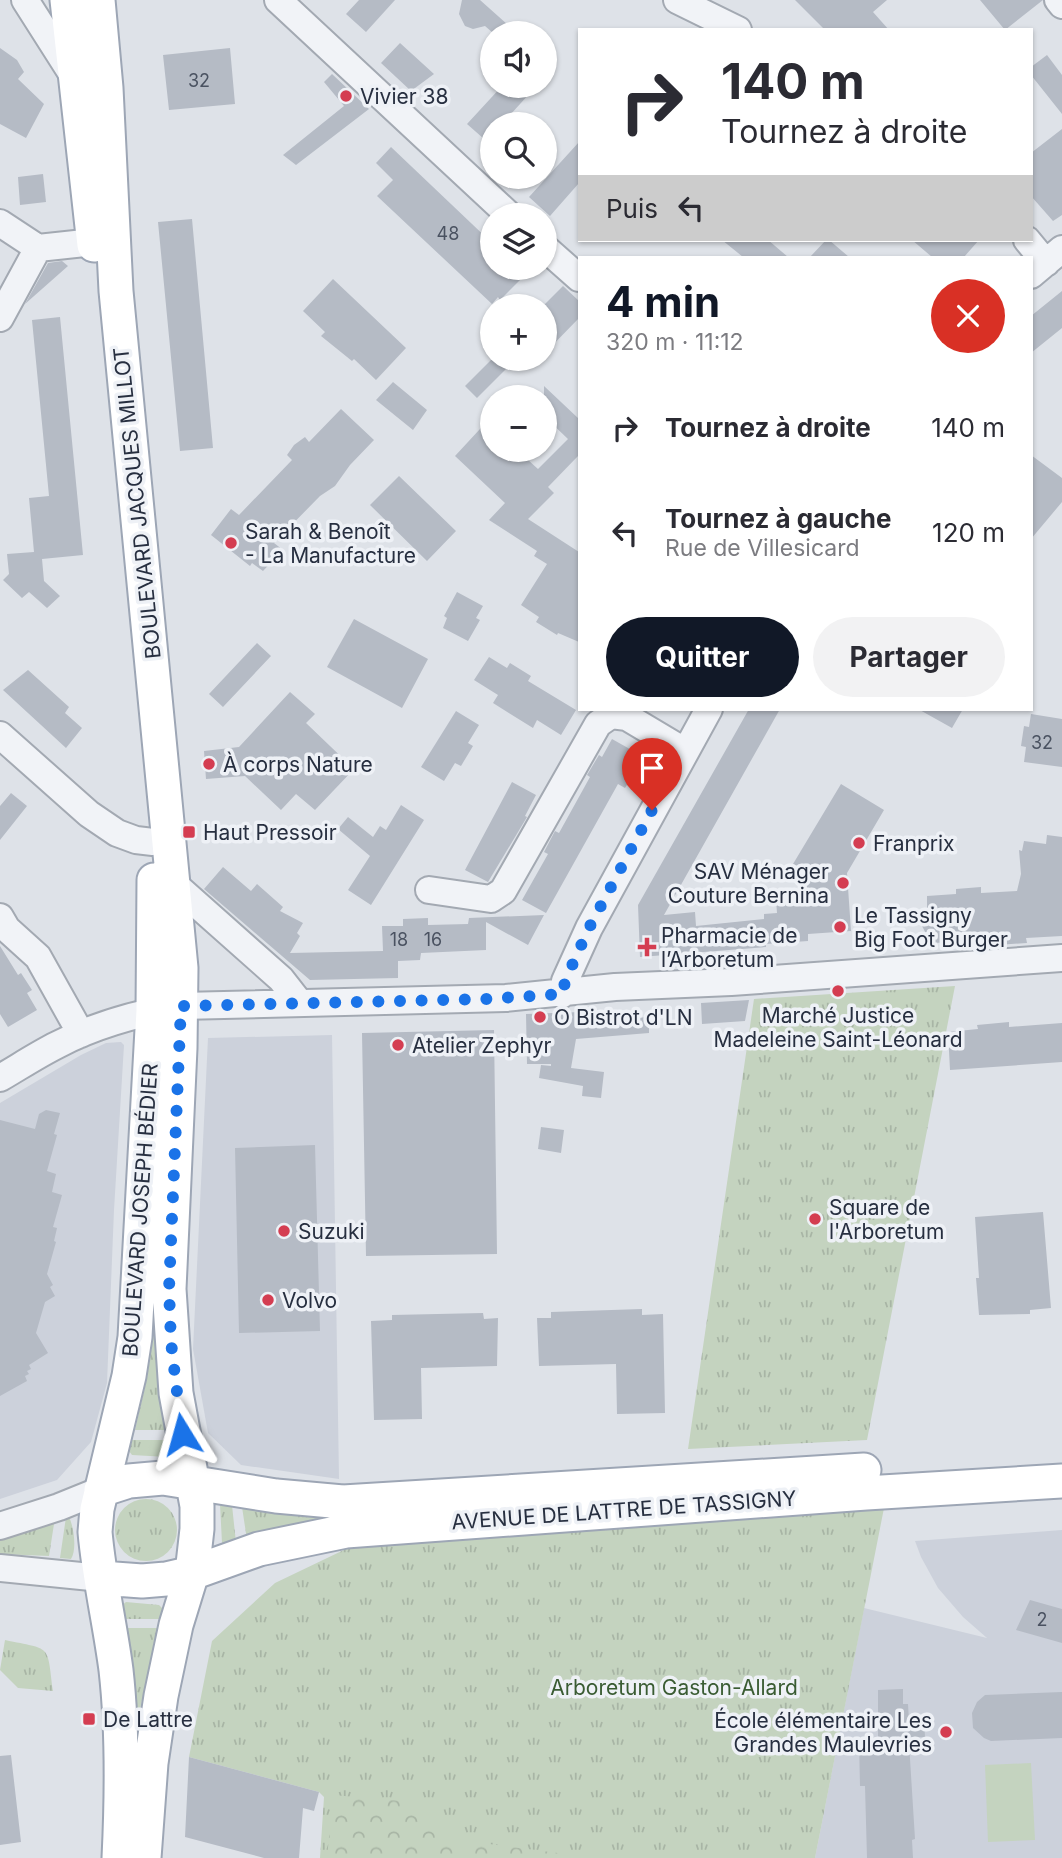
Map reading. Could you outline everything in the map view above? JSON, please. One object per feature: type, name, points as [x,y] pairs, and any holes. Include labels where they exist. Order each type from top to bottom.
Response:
[{"type":"main road","name":"BOULEVARD JACQUES MILLOT","points":[[67,0],[94,242],[167,1009]]},
{"type":"main road","name":"BOULEVARD JACQUES MILLOT","points":[[98,0],[106,88],[116,291],[174,884],[167,1009]]},
{"type":"main road","name":"BOULEVARD JOSEPH BÉDIER","points":[[167,1009],[169,1289],[176,1393],[192,1483]]},
{"type":"main road","name":"BOULEVARD JOSEPH BÉDIER","points":[[101,1490],[129,1376],[135,1337],[167,1009]]},
{"type":"main road","name":"AVENUE DE LATTRE DE TASSIGNY","points":[[192,1483],[276,1496],[343,1502],[1062,1458]]},
{"type":"main road","points":[[119,1858],[122,1802],[120,1716],[95,1532],[101,1490],[129,1481],[151,1478],[192,1483],[197,1506],[197,1529],[192,1573],[176,1625],[161,1696],[151,1763],[144,1858]]},
{"type":"main road","name":"AVENUE DE LATTRE DE TASSIGNY","points":[[192,1573],[260,1549],[346,1531],[1062,1481]]},
{"type":"main road","points":[[101,1578],[142,1581],[192,1573]]},
{"type":"street","name":"BOULEVARD JACQUES MILLOT","points":[[25,0],[74,77]]},
{"type":"street","points":[[278,0],[496,203]]},
{"type":"street","points":[[677,0],[734,28]]},
{"type":"street","points":[[1058,0],[1062,5]]},
{"type":"street","points":[[0,223],[38,247],[94,242]]},
{"type":"street","points":[[1029,242],[1046,262]]},
{"type":"street","points":[[0,318],[38,247]]},
{"type":"street","points":[[557,259],[578,277]]},
{"type":"street","points":[[563,994],[565,981],[589,928],[708,711]]},
{"type":"street","points":[[429,890],[491,899],[503,891],[598,724],[611,715],[626,717],[684,751]]},
{"type":"street","points":[[0,735],[89,814],[117,833],[135,841],[153,842]]},
{"type":"street","points":[[174,884],[281,979],[299,1002]]},
{"type":"street","points":[[0,917],[7,929],[38,957],[81,1034]]},
{"type":"street","points":[[0,1078],[81,1034],[167,1009],[299,1002],[485,999],[563,994],[615,987],[731,982],[1062,958]]},
{"type":"street","points":[[0,1526],[101,1490]]},
{"type":"street","points":[[0,1568],[101,1578]]},
{"type":"shaded area","points":[[332,1035],[339,1479],[241,1465],[208,1433],[193,1349],[208,1038]]},
{"type":"shaded area","points":[[121,1042],[124,1045],[107,1383],[91,1442],[57,1480],[0,1499],[0,1103],[81,1055],[106,1043]]},
{"type":"shaded area","name":"École élémentaire Les Grandes Maulevries","points":[[1062,1530],[1062,1858],[815,1858],[864,1608],[987,1638],[963,1617],[938,1588],[915,1541]]},
{"type":"green space","name":"Square de l'Arboretum","points":[[955,986],[867,1440],[688,1449],[754,999]]},
{"type":"green space","points":[[155,1325],[167,1430],[135,1430],[147,1378]]},
{"type":"green space","points":[[132,1440],[169,1440],[171,1451],[167,1457],[132,1455],[129,1451]]},
{"type":"green space","points":[[146,1499],[168,1508],[177,1530],[168,1552],[146,1561],[124,1552],[115,1530],[124,1508]]},
{"type":"green space","name":"Arboretum Gaston-Allard","points":[[885,1503],[815,1858],[320,1858],[324,1797],[319,1792],[189,1757],[212,1641],[275,1583],[373,1536]]},
{"type":"green space","points":[[220,1504],[232,1505],[236,1543],[222,1543]]},
{"type":"green space","points":[[242,1507],[346,1513],[247,1540]]},
{"type":"green space","points":[[66,1517],[69,1517],[73,1532],[74,1550],[71,1559],[60,1558]]},
{"type":"green space","points":[[52,1522],[54,1524],[49,1556],[0,1554],[0,1538]]},
{"type":"green space","points":[[126,1602],[159,1605],[163,1609],[161,1619],[123,1619],[121,1606]]},
{"type":"green space","points":[[126,1628],[158,1628],[136,1727]]},
{"type":"green space","points":[[5,1640],[31,1645],[44,1651],[50,1664],[53,1691],[18,1688],[0,1670]]},
{"type":"green space","points":[[1031,1763],[1035,1840],[988,1842],[985,1765]]},
{"type":"green space","points":[[333,1795],[413,1802],[452,1839],[596,1858],[327,1858]]},
{"type":"building","points":[[359,0],[395,0],[366,32],[346,14]]},
{"type":"building","points":[[462,0],[480,0],[504,21],[480,21],[480,27],[473,29],[465,26],[459,14]]},
{"type":"building","points":[[795,0],[887,0],[873,12],[887,28],[823,28]]},
{"type":"building","points":[[980,0],[1043,0],[1008,28],[1003,28]]},
{"type":"building","points":[[400,43],[434,74],[411,91],[381,63]]},
{"type":"building","points":[[0,48],[17,60],[24,72],[18,79],[44,104],[26,138],[0,124]]},
{"type":"building","points":[[230,48],[235,104],[169,110],[163,55]]},
{"type":"building","points":[[1047,55],[1062,75],[1062,114],[1033,78],[1033,66]]},
{"type":"building","points":[[332,74],[369,109],[296,165],[283,155],[344,106],[324,82]]},
{"type":"building","points":[[491,98],[525,98],[513,112],[480,112],[480,135],[467,124]]},
{"type":"building","points":[[1062,129],[1062,215],[1053,221],[1033,198],[1033,151]]},
{"type":"building","points":[[578,143],[578,184],[557,208],[557,203],[536,203],[529,197],[536,189],[557,189],[557,166]]},
{"type":"building","points":[[391,147],[480,232],[480,280],[520,280],[506,294],[481,294],[377,196],[393,180],[376,163]]},
{"type":"building","points":[[43,174],[46,202],[20,205],[18,177]]},
{"type":"building","points":[[192,219],[213,448],[180,451],[158,222]]},
{"type":"building","points":[[724,242],[770,242],[787,256],[742,256]]},
{"type":"building","points":[[824,242],[831,242],[848,256],[811,256]]},
{"type":"building","points":[[914,242],[977,242],[965,256],[931,256]]},
{"type":"building","points":[[62,261],[68,266],[25,304],[48,263]]},
{"type":"building","points":[[333,279],[406,348],[376,380],[354,359],[352,361],[321,336],[325,332],[303,311]]},
{"type":"building","points":[[563,286],[578,300],[578,319],[557,341],[555,294]]},
{"type":"building","points":[[1062,291],[1062,328],[1033,351],[1033,314]]},
{"type":"building","points":[[60,317],[83,555],[42,559],[44,581],[60,596],[47,608],[29,592],[22,598],[3,580],[9,574],[7,554],[34,552],[29,498],[49,496],[32,320]]},
{"type":"building","points":[[480,371],[504,371],[490,385],[480,385],[480,395],[477,398],[465,386]]},
{"type":"building","points":[[393,382],[427,410],[413,430],[376,400]]},
{"type":"building","points":[[557,398],[578,418],[578,456],[548,487],[554,493],[528,519],[578,551],[578,642],[558,633],[557,635],[536,622],[539,617],[521,605],[547,564],[534,556],[537,551],[489,520],[505,503],[455,456],[480,429],[480,462],[530,462],[538,469],[545,462],[557,462],[557,450],[568,439],[557,428]]},
{"type":"building","points":[[341,409],[374,440],[350,465],[335,486],[320,496],[274,543],[283,550],[263,571],[252,563],[250,566],[211,535],[231,509],[239,515],[292,460],[287,455],[294,445],[305,437],[309,442]]},
{"type":"building","points":[[1033,456],[1062,478],[1062,502],[1033,537]]},
{"type":"building","points":[[399,476],[456,531],[427,561],[370,505]]},
{"type":"building","points":[[457,592],[483,606],[476,618],[480,620],[468,641],[443,628],[447,618],[444,616]]},
{"type":"building","points":[[354,619],[428,659],[402,708],[327,667]]},
{"type":"building","points":[[257,643],[271,656],[223,707],[209,694]]},
{"type":"building","points":[[489,657],[507,668],[510,663],[531,676],[528,681],[576,710],[561,735],[537,720],[533,728],[493,703],[498,695],[474,680]]},
{"type":"building","points":[[28,670],[69,707],[65,713],[82,728],[66,748],[3,690]]},
{"type":"building","points":[[290,692],[315,714],[306,723],[354,769],[315,810],[296,794],[281,810],[245,776],[206,779],[204,751],[239,747]]},
{"type":"building","points":[[456,711],[479,725],[468,743],[473,746],[461,766],[455,763],[444,781],[421,767]]},
{"type":"building","points":[[748,711],[779,711],[664,915],[695,912],[696,926],[764,919],[764,914],[777,913],[776,899],[804,898],[802,868],[793,864],[841,784],[884,810],[847,873],[851,931],[808,934],[808,941],[766,944],[766,947],[640,957],[638,905]]},
{"type":"building","points":[[922,711],[962,711],[952,728]]},
{"type":"building","points":[[1031,714],[1062,719],[1062,767],[1024,762],[1026,747],[1021,746],[1024,726],[1029,727]]},
{"type":"building","points":[[612,739],[644,757],[625,788],[618,784],[546,913],[522,900],[548,854],[544,852],[555,831],[559,833],[590,777],[587,775]]},
{"type":"building","points":[[512,782],[536,795],[525,816],[527,817],[488,882],[465,870]]},
{"type":"building","points":[[11,793],[27,806],[0,840],[0,806]]},
{"type":"building","points":[[401,805],[424,820],[371,905],[348,890],[370,856],[338,829],[348,817],[373,837],[380,826],[386,830]]},
{"type":"building","points":[[1047,835],[1062,837],[1062,936],[1026,938],[1027,943],[960,947],[959,942],[931,943],[922,926],[922,910],[927,909],[927,896],[956,894],[956,889],[981,887],[981,893],[1017,891],[1021,874],[1019,850],[1022,851],[1024,841],[1046,844]]},
{"type":"building","points":[[223,867],[251,891],[257,884],[283,907],[280,911],[303,923],[297,933],[300,936],[290,953],[383,951],[382,926],[403,926],[403,919],[428,918],[428,925],[468,924],[469,918],[544,915],[528,945],[486,922],[486,950],[421,953],[420,960],[398,961],[398,978],[310,980],[204,889]]},
{"type":"building","points":[[0,946],[18,975],[21,973],[32,990],[27,993],[37,1010],[8,1027],[0,1014]]},
{"type":"building","points":[[749,1000],[745,1021],[702,1024],[701,1003]]},
{"type":"building","points":[[580,1012],[578,1022],[649,1017],[649,1033],[576,1039],[571,1068],[604,1072],[601,1098],[582,1096],[583,1086],[539,1078],[541,1065],[551,1064],[527,1064],[526,1014]]},
{"type":"building","points":[[1009,1022],[1009,1027],[1062,1023],[1062,1062],[950,1070],[948,1032],[978,1029],[977,1025]]},
{"type":"building","points":[[494,1030],[497,1254],[366,1256],[362,1033]]},
{"type":"building","points":[[46,1110],[60,1113],[47,1171],[56,1174],[52,1192],[62,1195],[53,1227],[57,1228],[56,1242],[47,1274],[55,1296],[45,1302],[36,1333],[48,1353],[29,1365],[31,1369],[25,1376],[27,1381],[0,1396],[0,1120],[35,1129],[39,1114]]},
{"type":"building","points":[[541,1127],[564,1130],[561,1153],[538,1149]]},
{"type":"building","points":[[315,1145],[320,1331],[239,1333],[235,1148]]},
{"type":"building","points":[[1043,1212],[1051,1308],[1030,1310],[1030,1314],[979,1315],[975,1217]]},
{"type":"building","points":[[642,1309],[642,1315],[663,1314],[665,1413],[617,1414],[616,1364],[539,1366],[537,1318],[551,1318],[551,1312]]},
{"type":"building","points":[[483,1313],[484,1319],[498,1318],[497,1366],[421,1368],[422,1419],[374,1420],[371,1321],[392,1320],[392,1315]]},
{"type":"building","points":[[1030,1600],[1062,1609],[1062,1643],[1016,1630]]},
{"type":"building","points":[[903,1689],[903,1704],[908,1704],[909,1721],[924,1720],[925,1737],[909,1737],[915,1839],[912,1840],[913,1858],[867,1858],[865,1786],[860,1786],[859,1739],[878,1738],[878,1690]]},
{"type":"building","points":[[1062,1692],[1062,1738],[991,1741],[973,1728],[972,1713],[977,1702],[985,1695]]},
{"type":"building","points":[[11,1755],[21,1842],[0,1845],[0,1756]]},
{"type":"building","points":[[189,1757],[319,1792],[314,1811],[303,1808],[299,1858],[264,1858],[185,1837]]},
{"type":"place","name":"Vivier 38","points":[[346,96]]},
{"type":"place","name":"Sarah & Benoît - La Manufacture","points":[[231,543]]},
{"type":"place","name":"À corps Nature","points":[[209,764]]},
{"type":"place","name":"Haut Pressoir","points":[[189,832]]},
{"type":"place","name":"Franprix","points":[[859,843]]},
{"type":"place","name":"SAV Ménager Couture Bernina","points":[[843,883]]},
{"type":"place","name":"Le Tassigny Big Foot Burger","points":[[840,927]]},
{"type":"place","name":"Pharmacie de l’Arboretum","points":[[647,947]]},
{"type":"place","name":"Marché Justice Madeleine Saint-Léonard","points":[[838,991]]},
{"type":"place","name":"O Bistrot d'LN","points":[[540,1017]]},
{"type":"place","name":"Atelier Zephyr","points":[[398,1045]]},
{"type":"place","name":"Square de l'Arboretum","points":[[815,1219]]},
{"type":"place","name":"Suzuki","points":[[284,1231]]},
{"type":"place","name":"Volvo","points":[[268,1300]]},
{"type":"place","name":"De Lattre","points":[[89,1719]]},
{"type":"place","name":"École élémentaire Les Grandes Maulevries","points":[[946,1732]]},
{"type":"route","points":[[182,1434],[171,1342],[169,1289],[181,1006],[519,998],[563,994],[565,981],[589,928],[652,810]]}]
